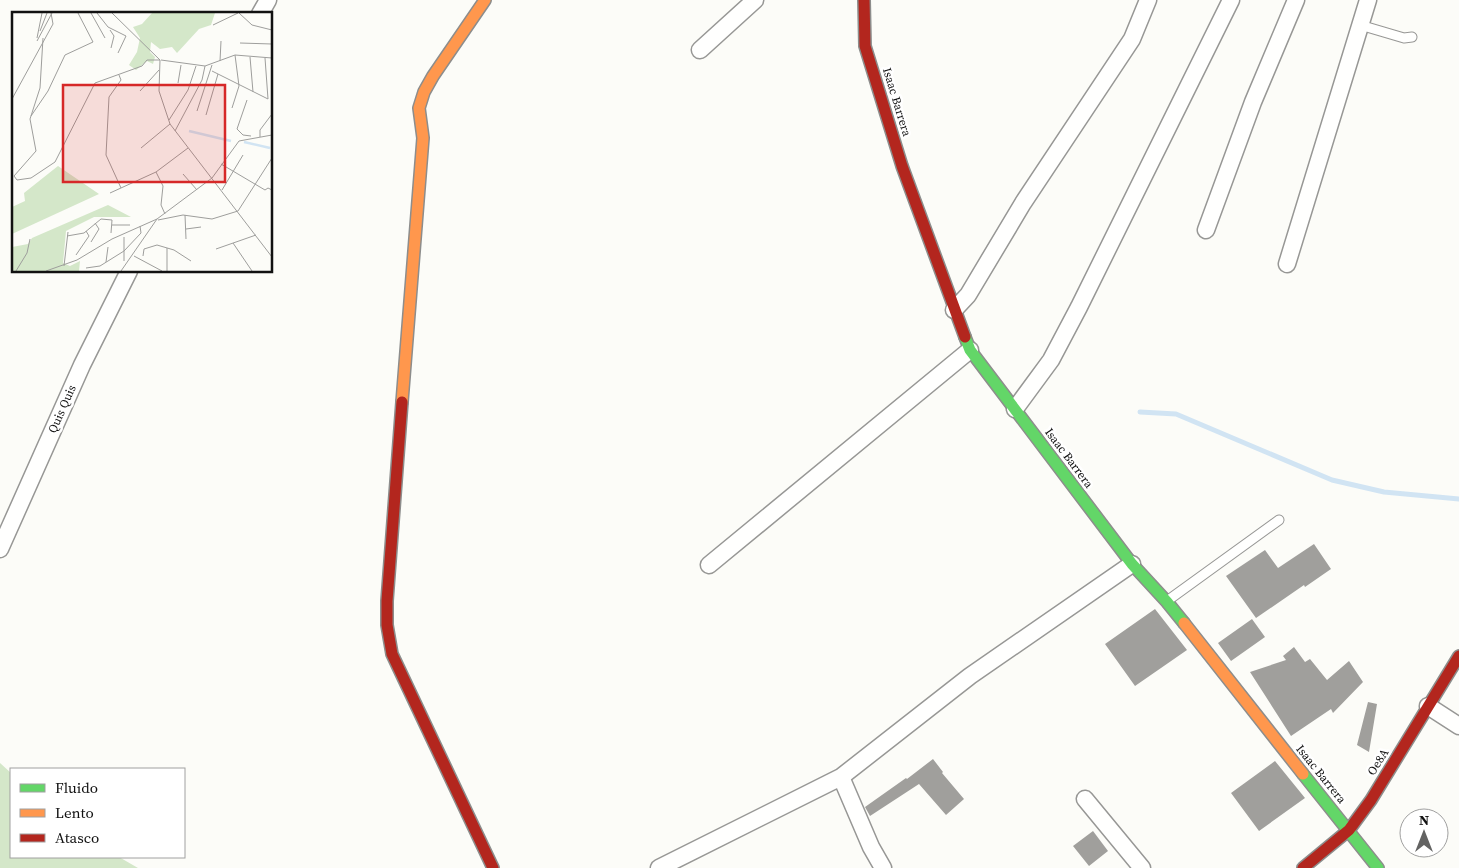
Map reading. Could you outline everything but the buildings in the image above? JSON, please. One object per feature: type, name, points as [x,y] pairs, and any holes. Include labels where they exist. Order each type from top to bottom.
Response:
[{"type":"street","points":[[261,12],[268,0]]},
{"type":"street","points":[[485,0],[433,76],[424,92],[419,108],[423,138],[387,601],[387,625],[392,654],[493,868]]},
{"type":"street","points":[[700,50],[755,0]]},
{"type":"street","name":"Isaac Barrera","points":[[864,0],[865,46],[902,166],[970,350],[1132,564],[1167,602],[1378,868]]},
{"type":"street","points":[[954,310],[968,295],[1028,195],[1132,39],[1148,0]]},
{"type":"street","points":[[1015,409],[1051,360],[1232,0]]},
{"type":"street","points":[[1206,230],[1253,102],[1296,0]]},
{"type":"street","points":[[1287,264],[1368,0]]},
{"type":"street","name":"Quis Quis","points":[[0,549],[82,365],[129,272]]},
{"type":"street","points":[[709,565],[970,350]]},
{"type":"street","points":[[659,868],[841,777],[970,676],[1132,564]]},
{"type":"street","name":"Oe8A","points":[[1303,868],[1348,830],[1371,800],[1459,656]]},
{"type":"street","points":[[1428,706],[1459,726]]},
{"type":"street","points":[[841,777],[871,847],[883,868]]},
{"type":"street","points":[[1086,799],[1142,868]]},
{"type":"lane","points":[[1360,25],[1404,38],[1412,37]]},
{"type":"lane","points":[[1167,602],[1279,520]]},
{"type":"green space","points":[[0,763],[10,772],[10,858],[121,858],[138,868],[0,868]]},
{"type":"waterway","points":[[1140,412],[1176,414],[1332,480],[1384,492],[1459,499]]},
{"type":"traffic: fast","points":[[965,337],[970,350],[1132,564],[1184,623]]},
{"type":"traffic: fast","points":[[1303,774],[1378,868]]},
{"type":"traffic: slow","points":[[402,402],[423,138],[419,108],[424,92],[433,76],[485,0]]},
{"type":"traffic: slow","points":[[1184,623],[1303,774]]},
{"type":"traffic: jam","points":[[864,0],[865,46],[902,166],[965,337]]},
{"type":"traffic: jam","points":[[402,402],[387,601],[387,625],[392,654],[493,868]]},
{"type":"traffic: jam","points":[[1303,868],[1349,830],[1371,800],[1459,656]]}]
